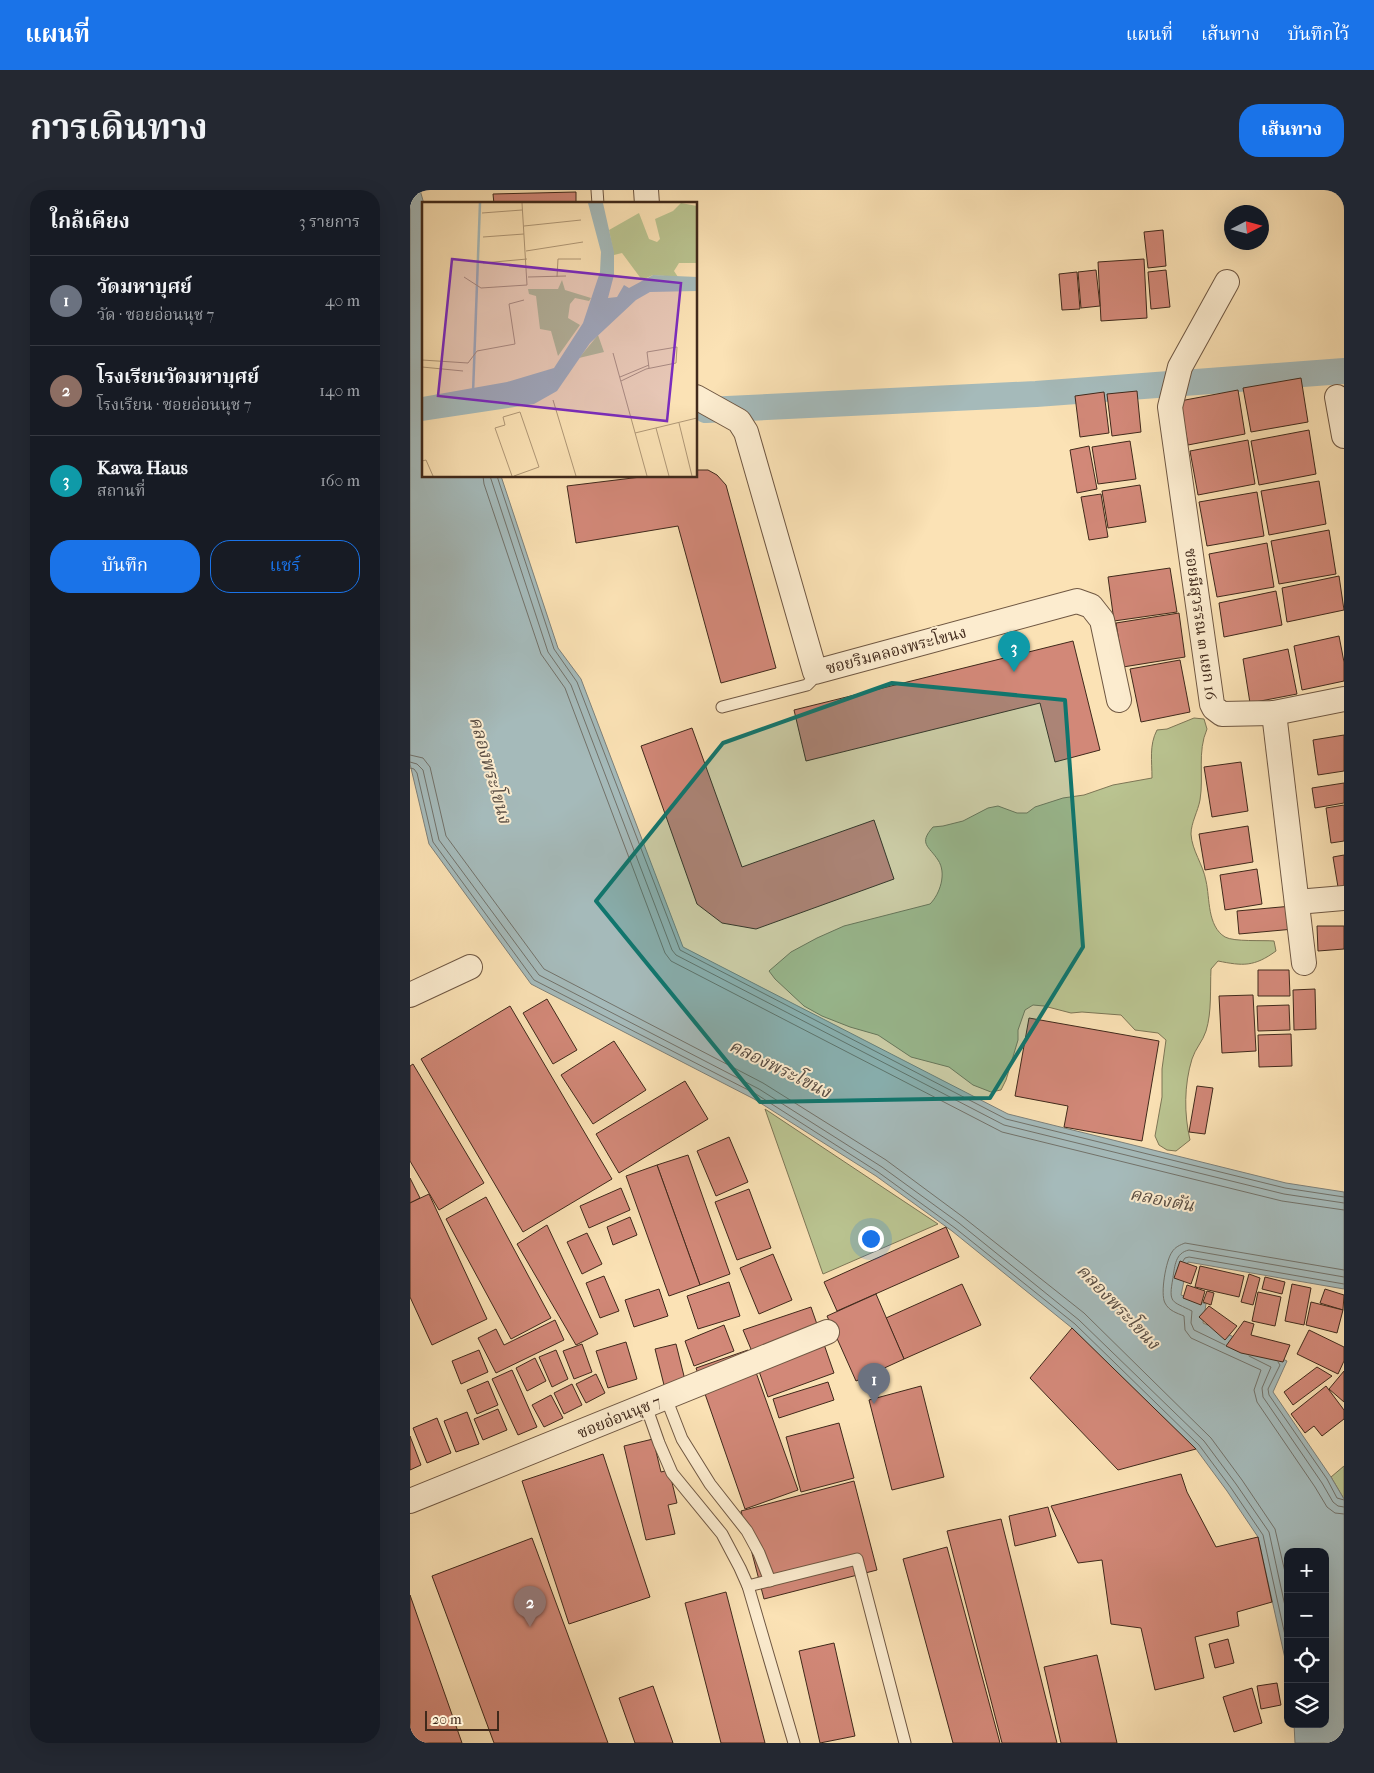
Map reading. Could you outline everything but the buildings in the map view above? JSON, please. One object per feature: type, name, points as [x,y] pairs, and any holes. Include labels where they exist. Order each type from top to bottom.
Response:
[{"type":"street","name":"ซอยมีสุวรรณ ๓ แยก 16","points":[[1227,282],[1180,367],[1170,406],[1212,704],[1222,714],[1274,713],[1344,699]]},
{"type":"street","points":[[1337,397],[1344,436]]},
{"type":"street","name":"ซอยริมคลองพระโขนง","points":[[698,398],[738,421],[746,432],[815,672],[1077,601],[1091,606],[1102,620],[1119,700]]},
{"type":"street","points":[[1274,713],[1304,963]]},
{"type":"street","points":[[1297,902],[1344,898]]},
{"type":"street","points":[[410,995],[470,968]]},
{"type":"street","name":"ซอยอ่อนนุช 7","points":[[410,1501],[827,1332]]},
{"type":"lane","points":[[722,707],[807,685],[815,672]]},
{"type":"lane","points":[[656,1402],[710,1484],[747,1531],[759,1553],[770,1581]]},
{"type":"lane","points":[[656,1402],[659,1443],[672,1473],[722,1534],[748,1586],[794,1743]]},
{"type":"lane","points":[[748,1586],[856,1559],[905,1743]]},
{"type":"highlighted area","points":[[892,683],[1065,700],[1083,947],[990,1098],[760,1102],[596,901],[723,743]]},
{"type":"green space","points":[[1194,718],[1204,719],[1207,729],[1201,755],[1200,800],[1191,834],[1193,846],[1205,875],[1212,919],[1219,932],[1229,939],[1274,941],[1276,951],[1255,963],[1235,964],[1218,961],[1211,969],[1208,1024],[1205,1035],[1193,1055],[1187,1079],[1186,1110],[1190,1140],[1176,1151],[1167,1150],[1159,1145],[1155,1136],[1162,1097],[1162,1069],[1166,1040],[1158,1033],[1135,1030],[1121,1015],[1071,1013],[1033,1005],[1025,1010],[1018,1030],[1018,1040],[1006,1080],[1001,1090],[991,1092],[973,1085],[949,1067],[911,1057],[878,1035],[822,1016],[804,1006],[769,971],[791,952],[844,926],[930,904],[937,895],[942,877],[941,865],[926,845],[926,837],[933,827],[963,821],[988,808],[998,806],[1017,813],[1027,813],[1035,807],[1063,798],[1084,795],[1113,785],[1152,778],[1152,747],[1157,730],[1167,729]]},
{"type":"green space","points":[[765,1109],[938,1224],[823,1274]]},
{"type":"green space","points":[[1344,1466],[1344,1499],[1331,1477]]},
{"type":"water","points":[[410,190],[420,190],[423,202],[422,478],[502,478],[558,648],[581,679],[683,947],[1008,1114],[1286,1183],[1344,1192],[1344,1289],[1188,1262],[1181,1295],[1206,1304],[1203,1323],[1287,1361],[1273,1392],[1344,1499],[1344,1743],[1295,1743],[1294,1728],[1329,1728],[1329,1548],[1284,1548],[1284,1654],[1258,1537],[1196,1449],[1072,1328],[952,1231],[876,1176],[754,1099],[531,984],[429,844],[410,764]]},
{"type":"waterway","points":[[706,410],[1036,394],[1344,371]]},
{"type":"place","name":"Kawa Haus","points":[[1014,672]]},
{"type":"place","name":"วัดมหาบุศย์","points":[[874,1404]]},
{"type":"place","name":"โรงเรียนวัดมหาบุศย์","points":[[530,1627]]},
{"type":"water label","name":"คลองพระโขนง","points":[[490,770]]},
{"type":"water label","name":"คลองพระโขนง","points":[[780,1069]]},
{"type":"water label","name":"คลองตัน","points":[[1162,1200]]},
{"type":"water label","name":"คลองพระโขนง","points":[[1118,1307]]}]
